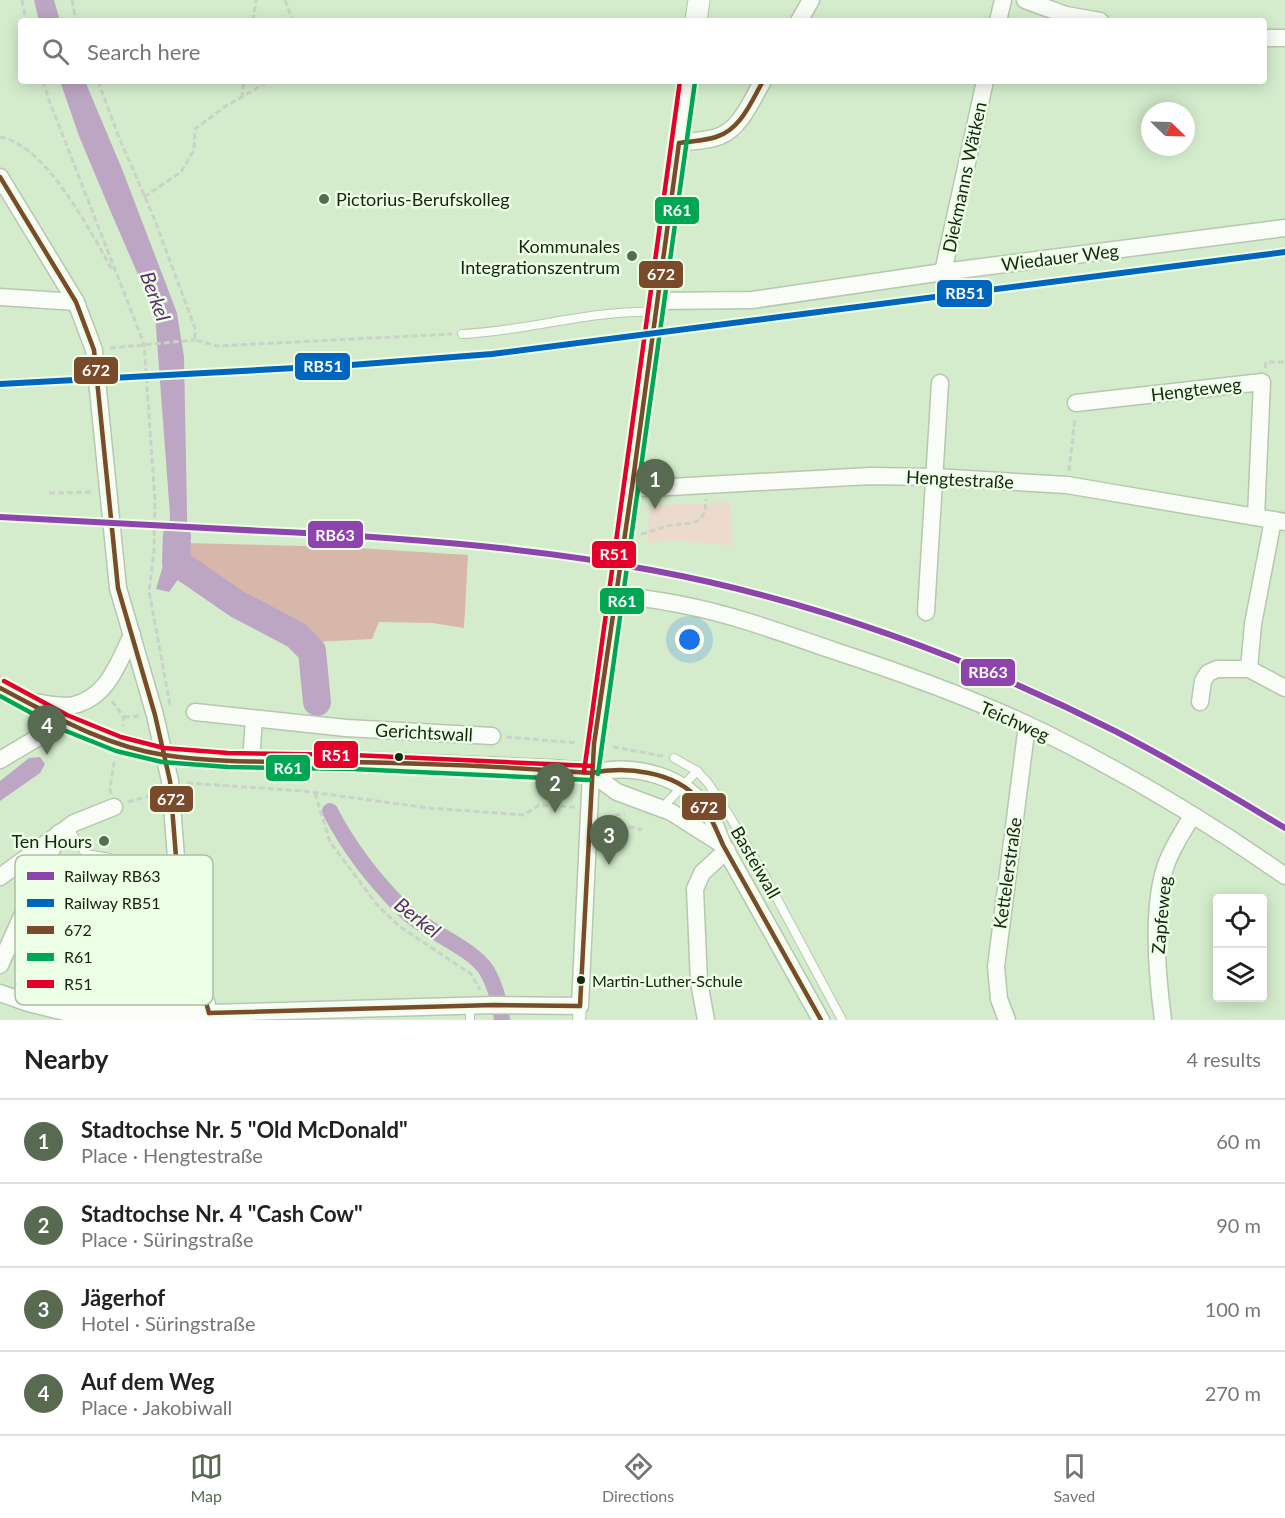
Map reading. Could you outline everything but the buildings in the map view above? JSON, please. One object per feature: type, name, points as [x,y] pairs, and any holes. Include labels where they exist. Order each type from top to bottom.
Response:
[{"type":"street","points":[[696,18],[699,0]]},
{"type":"street","points":[[801,18],[811,0]]},
{"type":"street","points":[[1000,18],[1003,0]]},
{"type":"street","points":[[1024,0],[1066,15],[1084,18]]},
{"type":"street","points":[[1267,38],[1285,38]]},
{"type":"street","points":[[34,1005],[68,1016],[443,1013],[484,1008],[579,1013],[596,814],[591,773],[594,744],[688,84]]},
{"type":"street","points":[[679,143],[712,138],[727,133],[739,121],[761,84]]},
{"type":"street","name":"Diekmanns Wätken","points":[[943,272],[984,84]]},
{"type":"street","points":[[0,177],[76,302],[94,350],[118,588],[155,715],[171,785],[176,855]]},
{"type":"street","name":"Wiedauer Weg","points":[[656,307],[752,300],[943,272],[1285,228]]},
{"type":"street","points":[[0,297],[76,302]]},
{"type":"street","name":"Hengteweg","points":[[1076,403],[1262,382],[1271,519],[1253,624],[1249,669]]},
{"type":"street","points":[[926,612],[940,383]]},
{"type":"street","name":"Hengtestraße","points":[[632,487],[705,486],[870,476],[934,477],[1067,485],[1271,519]]},
{"type":"street","name":"Teichweg","points":[[615,594],[684,605],[759,625],[879,665],[1027,725],[1105,765],[1234,840],[1285,876]]},
{"type":"street","points":[[26,702],[72,705],[90,699],[103,689],[115,672],[132,635]]},
{"type":"street","points":[[1200,702],[1203,681],[1208,673],[1227,668],[1249,669],[1285,688]]},
{"type":"street","points":[[0,688],[64,722],[119,744],[163,755],[251,761],[353,762],[591,773],[605,770],[633,770],[673,781],[697,798],[710,816],[725,848],[821,1020]]},
{"type":"street","name":"Gerichtswall","points":[[195,712],[346,728],[492,736]]},
{"type":"street","points":[[251,761],[254,719]]},
{"type":"street","points":[[0,760],[64,722]]},
{"type":"street","name":"Kettelerstraße","points":[[1007,1020],[999,999],[996,956],[1027,725]]},
{"type":"street","points":[[591,773],[617,792],[671,812],[725,848]]},
{"type":"street","points":[[29,855],[74,823],[114,807]]},
{"type":"street","name":"Zapfeweg","points":[[1163,1020],[1157,951],[1162,879],[1172,850],[1192,816]]},
{"type":"street","points":[[51,855],[63,830]]},
{"type":"street","points":[[706,1020],[699,982],[695,889],[702,873],[725,848]]},
{"type":"street","points":[[0,877],[15,866]]},
{"type":"street","points":[[0,964],[15,932]]},
{"type":"street","points":[[0,993],[15,998]]},
{"type":"lane","points":[[462,334],[533,326],[656,307]]},
{"type":"lane","name":"Basteiwall","points":[[674,758],[697,771],[708,783],[744,840],[842,1020]]},
{"type":"lane","points":[[662,808],[697,771]]},
{"type":"lane","points":[[63,830],[86,854],[92,855]]},
{"type":"path","points":[[22,0],[25,18]]},
{"type":"path","points":[[72,0],[75,18]]},
{"type":"path","points":[[253,18],[256,0]]},
{"type":"path","points":[[285,0],[292,18]]},
{"type":"path","points":[[44,84],[48,100],[144,344],[155,501],[154,551],[148,591],[172,712]]},
{"type":"path","points":[[99,84],[195,328],[195,340]]},
{"type":"path","points":[[242,98],[244,84]]},
{"type":"path","points":[[144,197],[181,172],[194,150],[195,129],[226,106],[264,84]]},
{"type":"path","points":[[0,137],[10,139],[27,148],[62,186],[119,280]]},
{"type":"path","points":[[94,350],[195,340],[217,346],[462,334]]},
{"type":"path","points":[[1067,485],[1076,403]]},
{"type":"path","points":[[625,532],[642,534],[698,521],[703,517],[705,510],[705,486]]},
{"type":"path","points":[[49,493],[69,494],[75,491],[108,493]]},
{"type":"path","points":[[103,689],[124,717]]},
{"type":"path","name":"Gerichtswall","points":[[492,736],[594,744]]},
{"type":"path","points":[[119,744],[110,789],[114,807],[171,785],[315,793],[429,808],[524,815],[539,805],[596,814],[628,813]]},
{"type":"path","points":[[594,744],[674,758]]},
{"type":"path","points":[[315,793],[330,842],[378,906],[399,927],[471,974],[480,990],[484,1008]]},
{"type":"path","points":[[596,814],[604,832],[613,834],[620,828],[631,826],[642,831]]},
{"type":"shaded area","points":[[730,502],[733,546],[675,540],[647,543],[650,505]]},
{"type":"shaded area","points":[[188,543],[342,547],[468,555],[464,628],[433,623],[379,622],[372,639],[313,642],[280,619],[240,598],[188,565]]},
{"type":"water","points":[[34,0],[54,0],[59,18],[38,18]]},
{"type":"water","points":[[61,84],[86,84],[122,169],[177,313],[184,357],[188,565],[169,592],[156,589],[169,546],[170,515],[155,314],[79,136]]},
{"type":"water","points":[[40,757],[45,764],[40,773],[0,801],[0,781],[29,758]]},
{"type":"waterway","name":"Berkel","points":[[177,535],[176,562],[237,604],[296,635],[312,651],[317,702]]},
{"type":"waterway","name":"Berkel","points":[[330,811],[362,862],[402,908],[480,962],[492,982],[502,1020]]},
{"type":"rail line","name":"RB51","points":[[0,384],[351,365],[492,354],[1285,252]]},
{"type":"rail line","name":"RB63","points":[[0,517],[360,536],[458,544],[603,562],[711,583],[771,598],[889,634],[1004,679],[1137,742],[1285,828]]},
{"type":"transit line","name":"R51","points":[[584,772],[680,84]]},
{"type":"transit line","name":"R61","points":[[598,774],[695,84]]},
{"type":"transit line","name":"672","points":[[580,1006],[594,744],[679,143],[711,138],[732,128],[744,114],[761,84]]},
{"type":"transit line","name":"672","points":[[0,177],[76,302],[94,350],[118,588],[155,715],[170,781],[176,855]]},
{"type":"transit line","name":"R51","points":[[4,681],[67,715],[121,737],[164,748],[228,753],[353,755],[592,766]]},
{"type":"transit line","name":"672","points":[[0,688],[59,719],[121,745],[186,758],[231,761],[406,763],[591,773],[619,770],[663,777],[689,790],[699,800],[821,1020]]},
{"type":"transit line","name":"R61","points":[[0,696],[61,729],[116,751],[162,762],[228,767],[353,769],[590,780]]},
{"type":"transit line","name":"672","points":[[207,1005],[209,1013]]},
{"type":"transit line","name":"672","points":[[209,1013],[493,1005],[580,1006]]},
{"type":"place","name":"Pictorius-Berufskolleg","points":[[324,199]]},
{"type":"place","name":"Kommunales Integrationszentrum","points":[[632,256]]},
{"type":"place","name":"Stadtochse Nr. 5 \"Old McDonald\"","points":[[655,509]]},
{"type":"place","name":"Auf dem Weg","points":[[47,755]]},
{"type":"place","name":"Stadtochse Nr. 4 \"Cash Cow\"","points":[[555,813]]},
{"type":"place","name":"Ten Hours","points":[[104,841]]},
{"type":"place","name":"Jägerhof","points":[[609,865]]},
{"type":"place","name":"Martin-Luther-Schule","points":[[581,980]]}]
